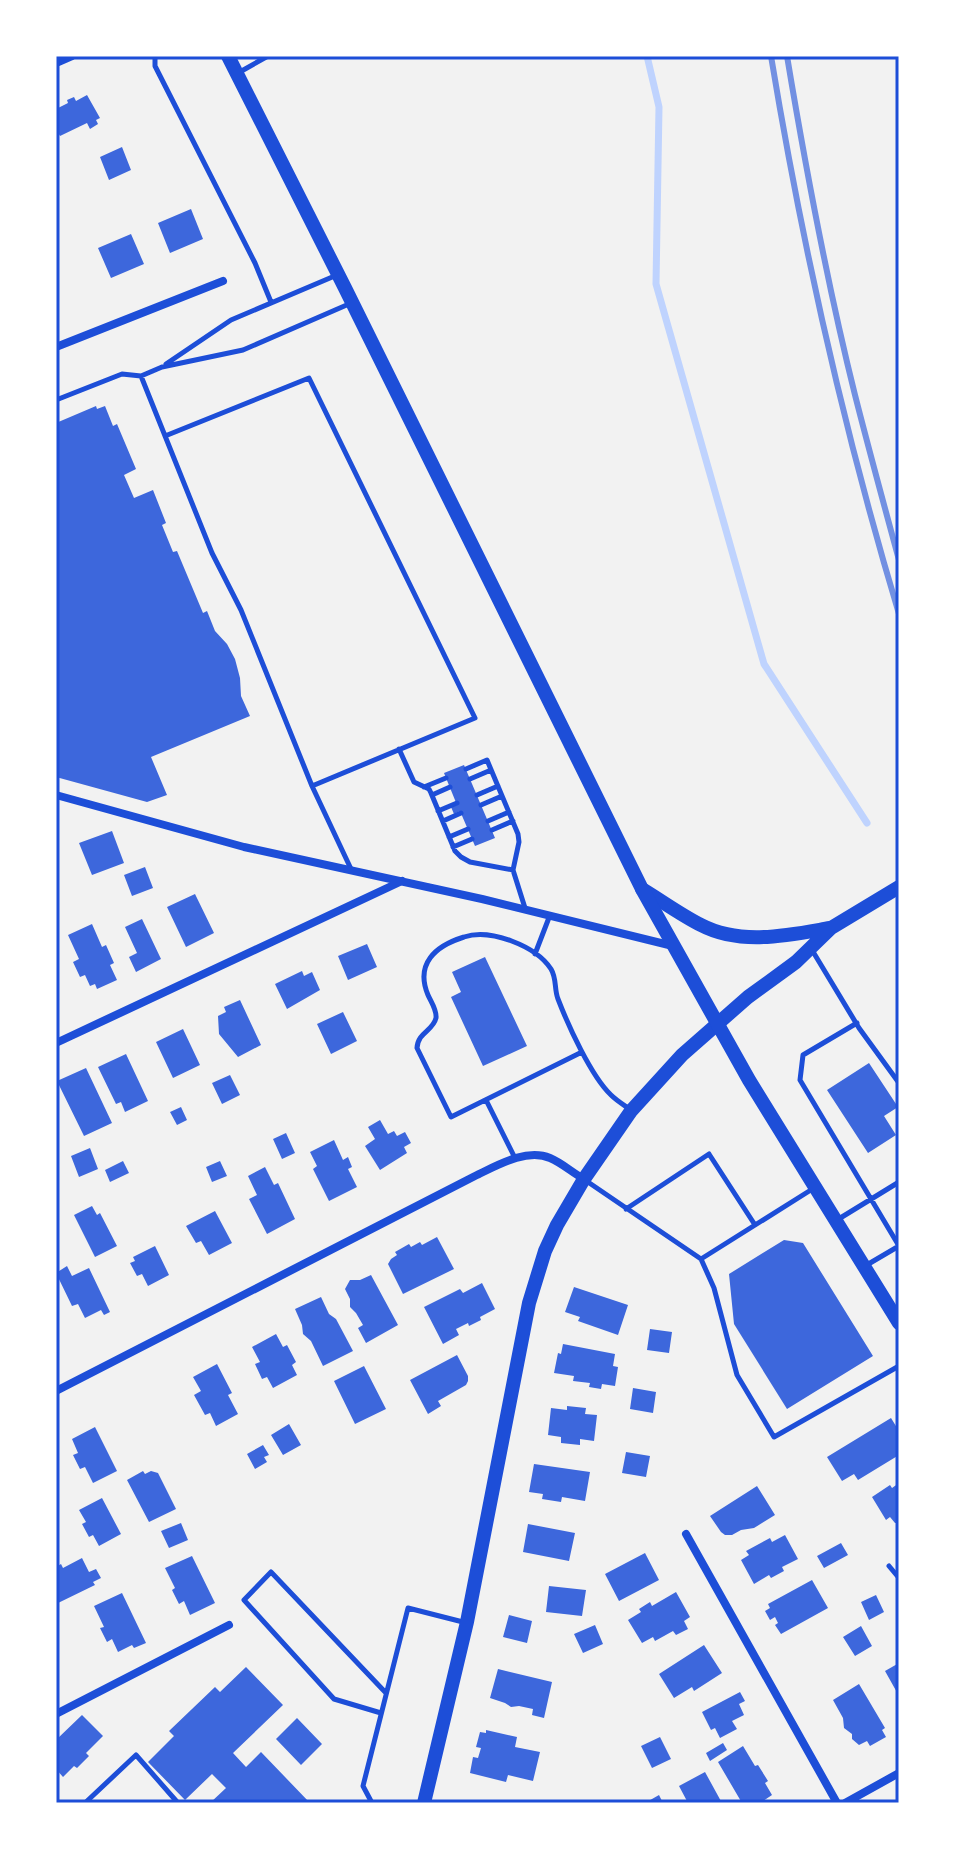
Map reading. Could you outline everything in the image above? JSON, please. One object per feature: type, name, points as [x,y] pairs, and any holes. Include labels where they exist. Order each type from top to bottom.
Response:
[{"type":"main road","points":[[228,56],[642,889],[749,1080],[899,1323]]},
{"type":"main road","points":[[424,1803],[467,1622],[529,1303],[545,1251],[570,1202],[631,1111],[675,1062],[716,1023],[796,962],[831,928],[899,887]]},
{"type":"main road","points":[[642,889],[703,927],[740,937],[778,936],[831,928]]},
{"type":"street","points":[[56,63],[72,56]]},
{"type":"street","points":[[56,347],[223,281]]},
{"type":"street","points":[[56,795],[244,847],[525,909],[674,946]]},
{"type":"street","points":[[56,1043],[402,881]]},
{"type":"street","points":[[56,1391],[515,1158],[549,1157],[584,1179]]},
{"type":"street","points":[[686,1534],[837,1803]]},
{"type":"street","points":[[56,1714],[229,1625]]},
{"type":"street","points":[[845,1803],[899,1773]]},
{"type":"lane","points":[[155,56],[155,66],[255,263],[271,302]]},
{"type":"lane","points":[[237,74],[268,56]]},
{"type":"lane","points":[[56,400],[122,374],[141,376],[162,367],[231,320],[339,275]]},
{"type":"lane","points":[[162,367],[243,350],[353,303]]},
{"type":"lane","points":[[141,376],[212,553],[241,610],[312,786],[352,870]]},
{"type":"lane","points":[[165,436],[309,378],[475,718],[312,786]]},
{"type":"lane","points":[[399,749],[414,782],[429,789],[453,847],[461,857],[470,862],[513,870]]},
{"type":"lane","points":[[466,769],[487,760],[513,821],[519,842],[513,870],[525,909]]},
{"type":"lane","points":[[470,779],[491,770]]},
{"type":"lane","points":[[423,787],[446,778]]},
{"type":"lane","points":[[477,795],[498,786]]},
{"type":"lane","points":[[432,795],[450,787]]},
{"type":"lane","points":[[481,805],[502,796]]},
{"type":"lane","points":[[438,811],[457,803]]},
{"type":"lane","points":[[488,821],[509,812]]},
{"type":"lane","points":[[443,821],[461,813]]},
{"type":"lane","points":[[492,830],[513,821]]},
{"type":"lane","points":[[449,837],[468,829]]},
{"type":"lane","points":[[453,847],[472,839]]},
{"type":"lane","points":[[535,954],[550,915]]},
{"type":"lane","points":[[582,1052],[451,1117],[417,1048],[421,1036],[436,1018],[425,987],[425,968],[433,953],[465,936],[490,934],[535,954],[556,977],[556,995],[597,1079],[631,1111]]},
{"type":"lane","points":[[811,948],[857,1023],[899,1083]]},
{"type":"lane","points":[[857,1023],[803,1055],[800,1080],[899,1246],[864,1267]]},
{"type":"lane","points":[[486,1100],[515,1158]]},
{"type":"lane","points":[[626,1209],[709,1154],[755,1225]]},
{"type":"lane","points":[[584,1179],[701,1259],[714,1288],[737,1375],[774,1437],[899,1366]]},
{"type":"lane","points":[[836,1221],[899,1182]]},
{"type":"lane","points":[[701,1259],[815,1188]]},
{"type":"lane","points":[[889,1566],[899,1578]]},
{"type":"lane","points":[[381,1713],[334,1699],[244,1600],[271,1572],[386,1693]]},
{"type":"lane","points":[[372,1803],[363,1786],[408,1608],[467,1622]]},
{"type":"lane","points":[[85,1803],[136,1755],[178,1803]]},
{"type":"building","points":[[87,95],[100,118],[96,120],[98,124],[90,129],[87,123],[60,136],[56,129],[59,125],[56,109],[68,103],[67,100],[74,97],[76,101]]},
{"type":"building","points":[[122,147],[131,170],[109,180],[100,157]]},
{"type":"building","points":[[191,209],[203,239],[170,253],[158,223]]},
{"type":"building","points":[[131,234],[144,264],[111,278],[98,248]]},
{"type":"building","points":[[96,406],[97,409],[105,406],[113,426],[117,424],[136,469],[124,475],[134,498],[153,490],[173,552],[177,551],[203,613],[207,611],[215,631],[235,659],[241,696],[250,716],[151,757],[167,795],[147,802],[56,777],[56,423]]},
{"type":"building","points":[[464,765],[495,838],[475,846],[460,811],[454,814],[451,807],[457,805],[444,773]]},
{"type":"building","points":[[112,831],[124,863],[92,875],[79,843]]},
{"type":"building","points":[[145,867],[153,888],[132,896],[124,875]]},
{"type":"building","points":[[195,894],[214,933],[186,947],[167,907]]},
{"type":"building","points":[[142,919],[161,959],[136,972],[129,957],[137,953],[125,927]]},
{"type":"building","points":[[92,924],[102,947],[106,945],[117,980],[97,989],[95,984],[90,986],[85,975],[80,977],[73,962],[79,959],[68,935]]},
{"type":"building","points":[[367,944],[377,967],[348,980],[338,956]]},
{"type":"building","points":[[485,957],[527,1046],[483,1066],[451,997],[461,992],[452,972]]},
{"type":"building","points":[[302,971],[304,976],[312,972],[320,990],[287,1009],[275,984]]},
{"type":"building","points":[[240,1000],[261,1045],[238,1057],[219,1034],[218,1016],[226,1012],[224,1007]]},
{"type":"building","points":[[343,1012],[357,1041],[331,1054],[317,1024]]},
{"type":"building","points":[[183,1029],[200,1065],[173,1078],[156,1042]]},
{"type":"building","points":[[126,1054],[148,1101],[125,1112],[121,1102],[116,1104],[98,1067]]},
{"type":"building","points":[[869,1063],[898,1107],[884,1116],[896,1135],[868,1153],[827,1090]]},
{"type":"building","points":[[86,1068],[112,1123],[84,1136],[57,1081]]},
{"type":"building","points":[[230,1075],[240,1095],[222,1104],[212,1083]]},
{"type":"building","points":[[181,1107],[187,1120],[177,1125],[170,1112]]},
{"type":"building","points":[[380,1120],[388,1134],[394,1131],[397,1136],[405,1132],[411,1143],[404,1147],[407,1153],[380,1170],[365,1146],[375,1139],[368,1127]]},
{"type":"building","points":[[286,1133],[295,1153],[282,1159],[273,1139]]},
{"type":"building","points":[[334,1140],[343,1160],[348,1157],[352,1167],[348,1169],[357,1187],[329,1201],[313,1169],[317,1166],[310,1152]]},
{"type":"building","points":[[90,1148],[98,1169],[79,1177],[71,1156]]},
{"type":"building","points":[[123,1161],[129,1173],[110,1182],[105,1170]]},
{"type":"building","points":[[220,1161],[227,1176],[212,1182],[206,1167]]},
{"type":"building","points":[[265,1167],[274,1185],[278,1183],[295,1219],[267,1234],[249,1199],[257,1195],[248,1176]]},
{"type":"building","points":[[92,1206],[97,1215],[100,1213],[117,1246],[95,1257],[74,1215]]},
{"type":"building","points":[[215,1211],[232,1243],[209,1255],[201,1241],[196,1243],[186,1226]]},
{"type":"building","points":[[437,1237],[454,1269],[403,1294],[388,1264],[397,1255],[395,1252],[409,1244],[411,1247],[420,1242],[422,1245]]},
{"type":"building","points":[[784,1240],[803,1243],[873,1356],[787,1409],[734,1324],[729,1274]]},
{"type":"building","points":[[155,1246],[169,1275],[148,1286],[142,1274],[137,1276],[130,1263],[135,1261],[133,1257]]},
{"type":"building","points":[[67,1266],[72,1276],[89,1268],[110,1312],[104,1315],[101,1310],[85,1318],[78,1304],[72,1306],[56,1273]]},
{"type":"building","points":[[371,1275],[398,1325],[366,1343],[358,1328],[363,1325],[350,1307],[345,1289],[350,1280]]},
{"type":"building","points":[[482,1283],[495,1309],[480,1317],[481,1320],[456,1329],[459,1335],[443,1344],[424,1307],[460,1289],[463,1293]]},
{"type":"building","points":[[574,1287],[628,1305],[618,1335],[578,1321],[580,1317],[565,1312]]},
{"type":"building","points":[[321,1297],[353,1351],[323,1366],[311,1341],[303,1334],[295,1309]]},
{"type":"building","points":[[650,1329],[672,1332],[669,1353],[647,1350]]},
{"type":"building","points":[[276,1334],[283,1347],[287,1345],[296,1362],[292,1365],[297,1375],[273,1388],[267,1377],[262,1379],[255,1364],[260,1362],[252,1347]]},
{"type":"building","points":[[563,1344],[615,1354],[613,1366],[618,1367],[615,1386],[602,1384],[601,1389],[589,1387],[590,1383],[573,1381],[574,1376],[554,1373]]},
{"type":"building","points":[[457,1355],[468,1381],[438,1401],[441,1406],[428,1414],[410,1380]]},
{"type":"building","points":[[217,1364],[232,1393],[228,1395],[238,1414],[216,1426],[210,1413],[205,1415],[194,1395],[201,1391],[193,1377]]},
{"type":"building","points":[[364,1366],[386,1409],[355,1424],[334,1381]]},
{"type":"building","points":[[633,1388],[656,1392],[653,1413],[630,1409]]},
{"type":"building","points":[[567,1406],[586,1408],[585,1414],[597,1415],[594,1441],[580,1439],[580,1445],[561,1443],[561,1437],[548,1435],[551,1408],[567,1410]]},
{"type":"building","points":[[891,1418],[899,1431],[899,1455],[858,1480],[854,1474],[842,1481],[827,1457]]},
{"type":"building","points":[[289,1424],[301,1445],[283,1455],[271,1435]]},
{"type":"building","points":[[95,1427],[117,1471],[93,1483],[85,1467],[80,1469],[73,1455],[78,1453],[72,1439]]},
{"type":"building","points":[[263,1445],[269,1455],[264,1457],[267,1462],[255,1469],[247,1454]]},
{"type":"building","points":[[626,1452],[650,1456],[646,1477],[622,1473]]},
{"type":"building","points":[[534,1464],[590,1472],[585,1501],[562,1497],[561,1502],[542,1499],[543,1494],[529,1492]]},
{"type":"building","points":[[143,1471],[145,1474],[151,1471],[158,1473],[176,1509],[149,1522],[127,1480]]},
{"type":"building","points":[[899,1483],[899,1523],[895,1523],[890,1517],[886,1520],[872,1497]]},
{"type":"building","points":[[757,1486],[775,1515],[754,1528],[725,1535],[710,1516]]},
{"type":"building","points":[[102,1498],[121,1534],[99,1546],[93,1535],[89,1537],[79,1510]]},
{"type":"building","points":[[181,1523],[188,1540],[169,1548],[161,1531]]},
{"type":"building","points":[[528,1524],[575,1533],[569,1561],[523,1552]]},
{"type":"building","points":[[785,1535],[798,1559],[782,1567],[784,1571],[754,1584],[741,1560],[749,1555],[746,1551],[770,1538],[772,1542]]},
{"type":"building","points":[[841,1543],[848,1555],[824,1568],[817,1556]]},
{"type":"building","points":[[645,1553],[659,1580],[619,1601],[605,1574]]},
{"type":"building","points":[[192,1556],[215,1603],[190,1615],[184,1601],[179,1604],[165,1568]]},
{"type":"building","points":[[82,1558],[89,1572],[96,1569],[101,1578],[93,1582],[95,1585],[56,1604],[56,1567],[61,1564],[63,1568]]},
{"type":"building","points":[[812,1580],[828,1608],[781,1634],[775,1625],[778,1623],[775,1617],[770,1620],[765,1611],[770,1608],[768,1604]]},
{"type":"building","points":[[549,1586],[586,1590],[582,1616],[546,1612]]},
{"type":"building","points":[[676,1592],[690,1617],[684,1621],[688,1629],[676,1635],[673,1631],[655,1641],[653,1637],[642,1643],[628,1620],[650,1602],[652,1606]]},
{"type":"building","points":[[122,1593],[146,1643],[118,1652],[112,1639],[107,1642],[94,1606]]},
{"type":"building","points":[[876,1595],[884,1612],[869,1620],[861,1602]]},
{"type":"building","points":[[509,1615],[532,1621],[527,1643],[503,1637]]},
{"type":"building","points":[[595,1625],[603,1644],[583,1653],[574,1634]]},
{"type":"building","points":[[861,1626],[872,1646],[855,1656],[843,1637]]},
{"type":"building","points":[[704,1645],[722,1673],[694,1691],[692,1687],[674,1698],[659,1674]]},
{"type":"building","points":[[899,1663],[899,1696],[885,1671]]},
{"type":"building","points":[[246,1667],[283,1705],[233,1753],[246,1767],[261,1752],[310,1803],[210,1803],[226,1788],[212,1774],[185,1800],[148,1762],[174,1736],[169,1731],[215,1687],[220,1692]]},
{"type":"building","points":[[498,1669],[552,1682],[544,1718],[532,1715],[533,1709],[511,1707],[490,1698]]},
{"type":"building","points":[[859,1684],[885,1728],[882,1730],[886,1737],[870,1746],[867,1741],[859,1745],[852,1739],[833,1700]]},
{"type":"building","points":[[740,1692],[745,1701],[739,1704],[744,1715],[732,1721],[737,1729],[720,1738],[715,1728],[711,1730],[702,1712]]},
{"type":"building","points":[[82,1715],[103,1736],[86,1753],[89,1756],[63,1777],[56,1769],[56,1740]]},
{"type":"building","points":[[297,1718],[322,1744],[301,1765],[276,1739]]},
{"type":"building","points":[[486,1730],[517,1737],[515,1747],[540,1752],[533,1781],[508,1775],[506,1782],[470,1773],[473,1757],[478,1758],[481,1748],[476,1747],[480,1732],[486,1733]]},
{"type":"building","points":[[660,1737],[671,1759],[652,1768],[641,1746]]},
{"type":"building","points":[[723,1743],[727,1750],[710,1761],[706,1753]]},
{"type":"building","points":[[743,1746],[768,1781],[765,1783],[772,1795],[763,1801],[765,1803],[742,1803],[718,1762]]},
{"type":"building","points":[[705,1772],[722,1803],[688,1803],[679,1786]]},
{"type":"building","points":[[659,1795],[663,1803],[645,1803]]},
{"type":"waterway","points":[[647,56],[659,107],[656,284],[764,664],[867,823]]},
{"type":"railway","points":[[771,56],[796,197],[826,337],[860,476],[899,614]]},
{"type":"railway","points":[[787,56],[835,311],[899,560]]}]
